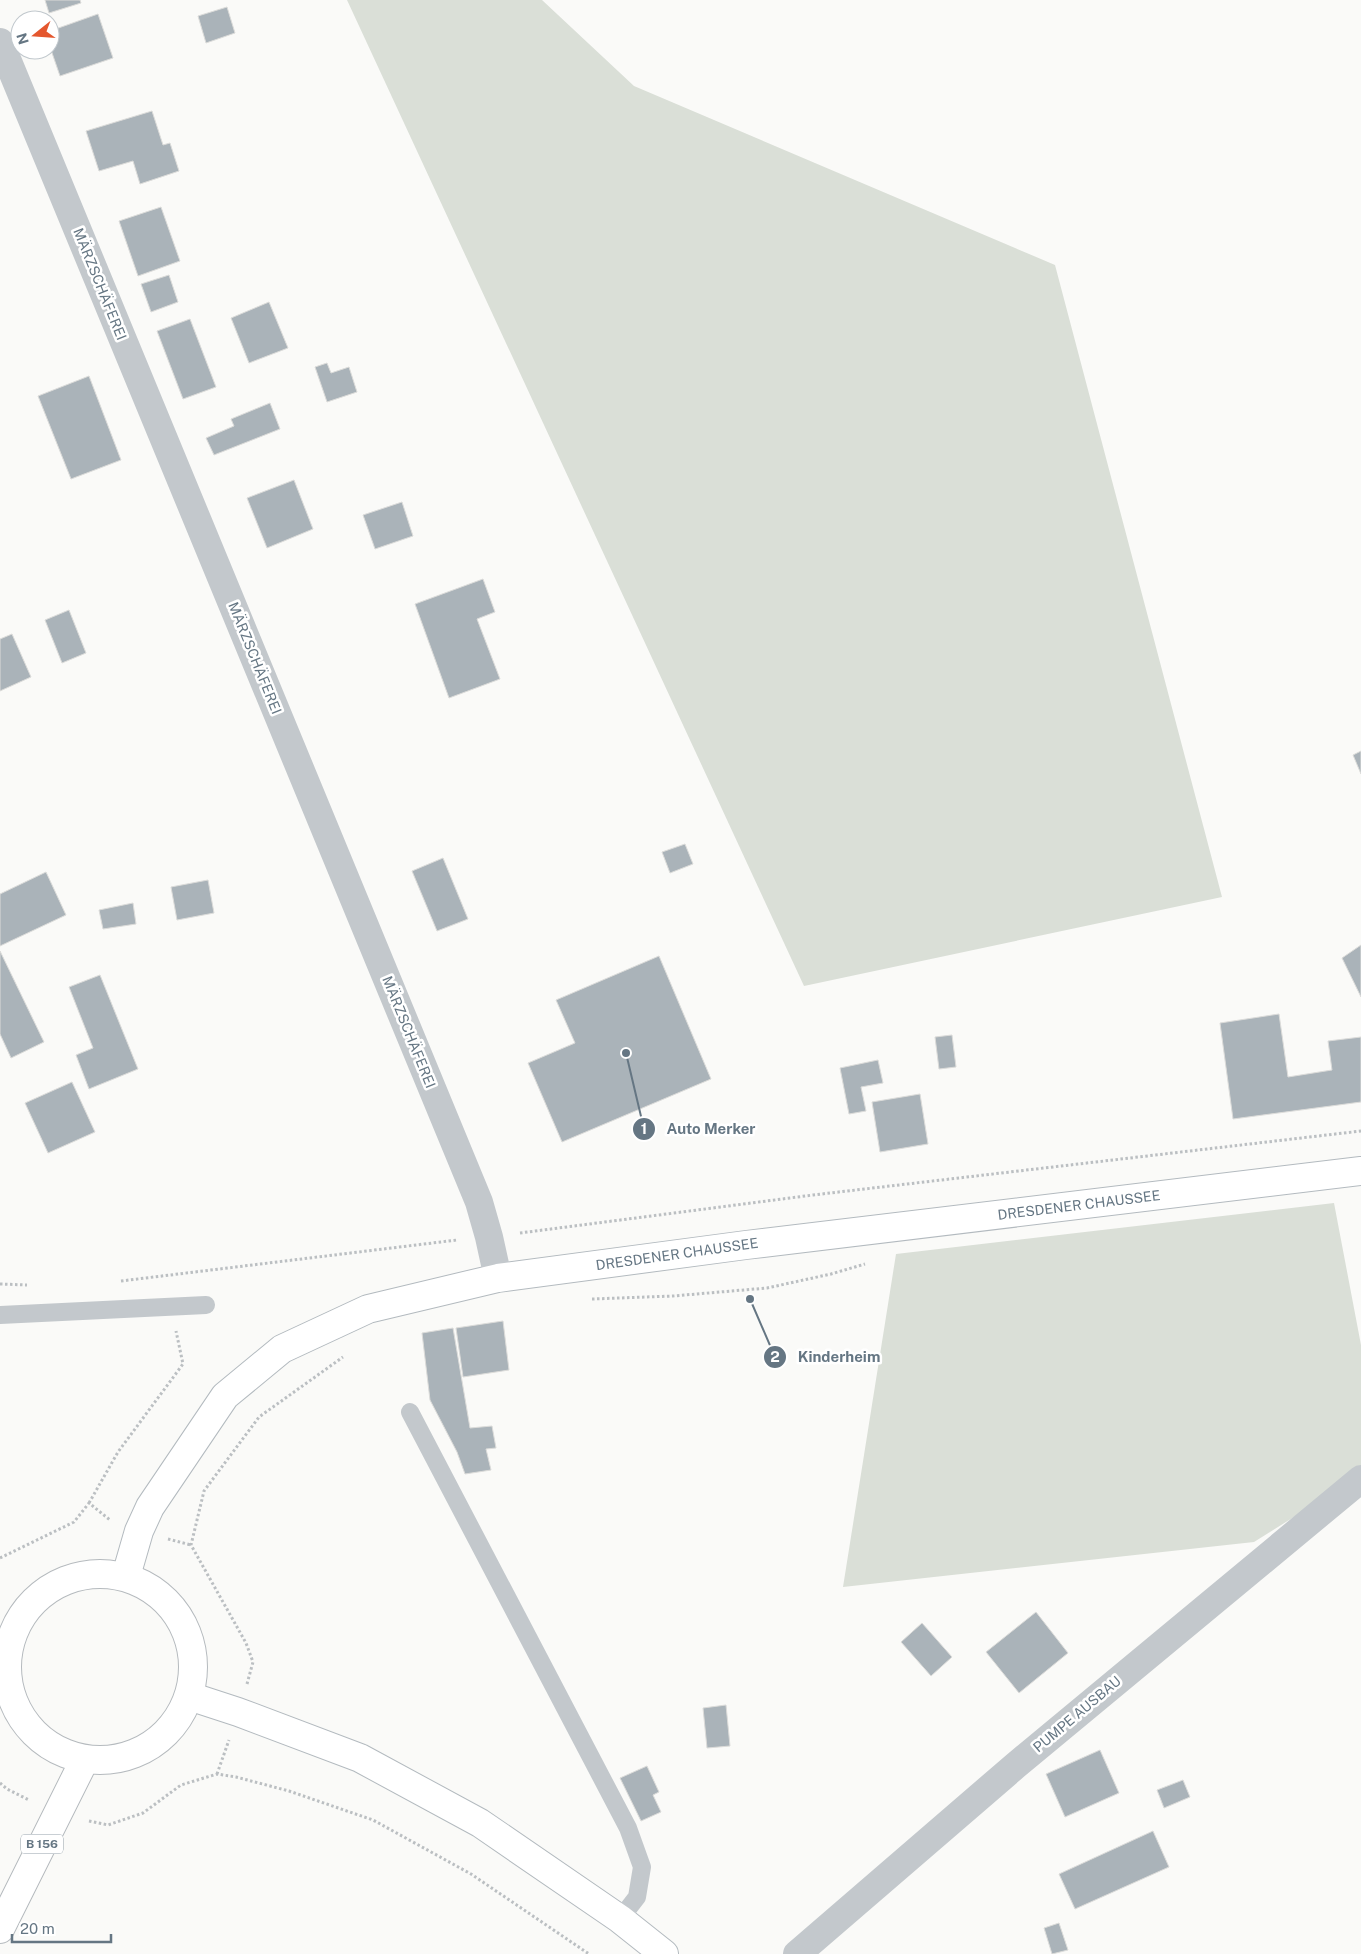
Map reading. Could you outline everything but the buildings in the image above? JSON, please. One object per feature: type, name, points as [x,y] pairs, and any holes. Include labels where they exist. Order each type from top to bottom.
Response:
[{"type":"street","name":"MÄRZSCHÄFEREI","points":[[0,42],[476,1193],[489,1236],[498,1278]]},
{"type":"street","name":"DRESDENER CHAUSSEE","points":[[126,1576],[139,1531],[150,1507],[225,1396],[282,1350],[368,1309],[498,1278],[746,1245],[1361,1171]]},
{"type":"street","name":"PUMPE AUSBAU","points":[[797,1954],[1015,1766],[1361,1479]]},
{"type":"street","points":[[110,1572],[126,1576],[137,1581],[169,1603],[188,1634],[194,1667],[189,1696],[171,1728],[144,1749],[119,1758],[85,1759],[59,1750],[36,1734],[17,1708],[6,1678],[3,1647],[25,1612],[53,1586],[91,1574],[110,1572]]},
{"type":"street","points":[[189,1696],[238,1712],[360,1758],[377,1767],[480,1823],[620,1919],[664,1954]]},
{"type":"street","name":"B 156","points":[[0,1929],[85,1759]]},
{"type":"lane","points":[[0,1315],[206,1305]]},
{"type":"lane","points":[[410,1412],[628,1828],[642,1867],[636,1897],[620,1919]]},
{"type":"path","points":[[116,1281],[813,1195],[1361,1131]]},
{"type":"path","points":[[584,1300],[673,1296],[767,1288],[832,1274],[868,1263]]},
{"type":"path","points":[[0,1558],[74,1522],[89,1503],[118,1452],[183,1364],[165,1275]]},
{"type":"path","points":[[0,1284],[32,1285]]},
{"type":"path","points":[[217,1774],[253,1662],[246,1643],[192,1545],[204,1491],[259,1417],[348,1354]]},
{"type":"path","points":[[89,1503],[110,1520],[139,1531],[192,1545]]},
{"type":"path","points":[[0,1783],[7,1789],[57,1813],[108,1825],[143,1813],[181,1785],[217,1774],[289,1791],[373,1820],[471,1874],[589,1954]]},
{"type":"shaded area","points":[[347,0],[542,0],[634,86],[1055,265],[1222,897],[804,986]]},
{"type":"shaded area","points":[[1334,1203],[1361,1345],[1361,1475],[1254,1542],[843,1587],[896,1254]]},
{"type":"place","name":"Auto Merker","points":[[626,1053]]},
{"type":"place","name":"Kinderheim","points":[[750,1299]]}]
